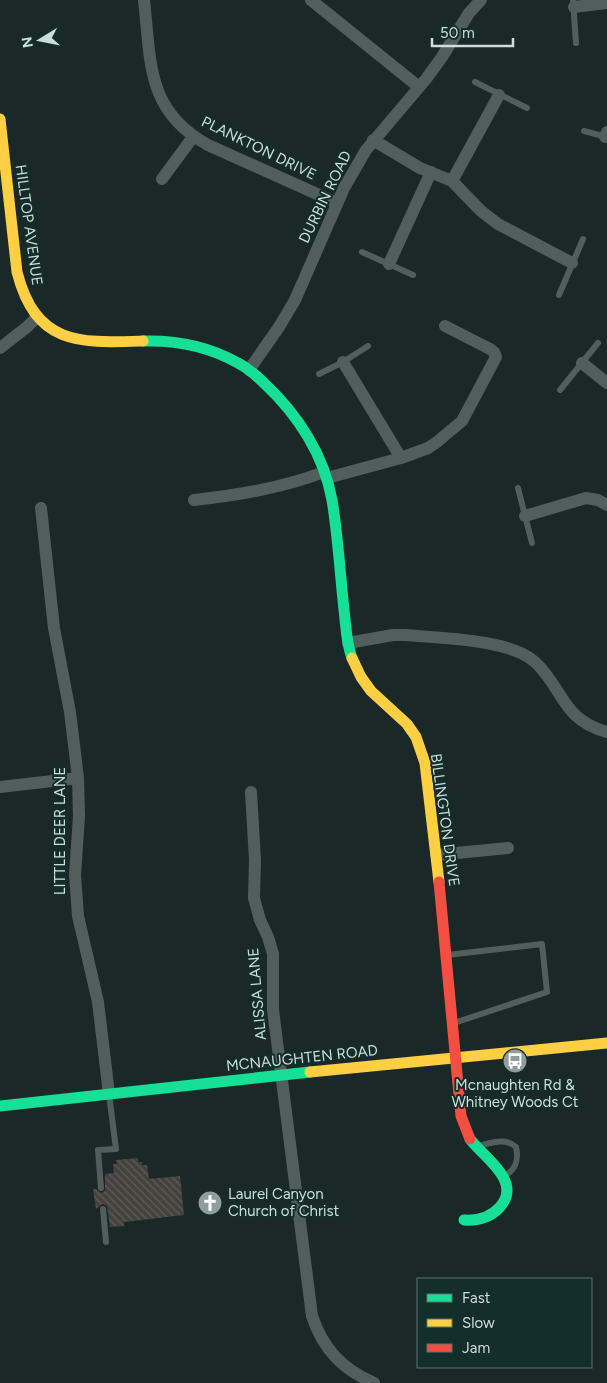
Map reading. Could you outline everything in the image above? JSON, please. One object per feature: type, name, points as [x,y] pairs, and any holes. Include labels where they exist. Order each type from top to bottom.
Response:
[{"type":"street","name":"PLANKTON DRIVE","points":[[144,0],[152,71],[156,88],[170,113],[179,124],[193,137],[337,203]]},
{"type":"street","points":[[311,0],[419,87]]},
{"type":"street","name":"DURBIN ROAD","points":[[249,370],[295,300],[337,203],[354,169],[373,140],[442,57],[469,13],[480,0]]},
{"type":"street","points":[[574,4],[607,3]]},
{"type":"street","points":[[452,181],[500,94]]},
{"type":"street","name":"HILLTOP AVENUE","points":[[0,119],[5,209],[20,284],[24,296],[37,317],[61,334],[83,341],[167,341],[208,351],[234,360],[249,370]]},
{"type":"street","points":[[162,179],[193,137]]},
{"type":"street","points":[[373,140],[420,168],[452,181],[481,211],[498,224],[572,263]]},
{"type":"street","points":[[389,264],[431,172]]},
{"type":"street","points":[[0,348],[37,317]]},
{"type":"street","points":[[194,500],[231,496],[266,489],[401,458],[428,448],[462,421],[496,357],[490,349],[446,326]]},
{"type":"street","points":[[344,362],[401,458]]},
{"type":"street","points":[[582,363],[607,383]]},
{"type":"street","name":"BILLINGTON DRIVE","points":[[249,370],[284,403],[301,423],[310,439],[325,475],[336,527],[348,643],[351,655],[361,677],[371,691],[407,724],[416,737],[421,750],[426,768],[436,855],[463,1125],[477,1147],[501,1170],[504,1177]]},
{"type":"street","points":[[525,516],[586,498],[598,500],[607,505]]},
{"type":"street","name":"LITTLE DEER LANE","points":[[41,508],[54,628],[70,712],[78,778],[79,816],[75,875],[76,899],[98,1002],[109,1094]]},
{"type":"street","points":[[348,643],[393,635],[405,635],[510,647],[535,661],[566,706],[578,719],[592,728],[607,732]]},
{"type":"street","points":[[0,787],[78,778]]},
{"type":"street","name":"ALISSA LANE","points":[[251,792],[256,860],[254,898],[273,954],[273,1010],[312,1316],[318,1333],[348,1377],[374,1383]]},
{"type":"street","points":[[436,855],[508,848]]},
{"type":"street","name":"MCNAUGHTEN ROAD","points":[[0,1106],[281,1075],[607,1043]]},
{"type":"street","points":[[464,1220],[480,1219],[496,1212],[503,1204],[506,1196],[504,1177]]},
{"type":"lane","points":[[574,4],[576,43]]},
{"type":"lane","points":[[476,82],[527,108]]},
{"type":"lane","points":[[584,131],[606,135]]},
{"type":"lane","points":[[559,295],[582,240]]},
{"type":"lane","points":[[362,252],[413,275]]},
{"type":"lane","points":[[560,390],[598,343]]},
{"type":"lane","points":[[319,374],[344,362],[368,346]]},
{"type":"lane","points":[[518,488],[532,543]]},
{"type":"lane","points":[[446,955],[542,944],[548,992],[452,1023]]},
{"type":"lane","points":[[101,1188],[98,1150],[116,1149],[109,1094]]},
{"type":"lane","points":[[477,1147],[505,1141],[512,1143],[516,1147],[517,1162],[513,1171],[504,1177]]},
{"type":"lane","points":[[103,1209],[106,1242]]},
{"type":"building","points":[[138,1158],[138,1162],[142,1162],[142,1165],[147,1165],[149,1179],[180,1176],[184,1215],[124,1222],[124,1226],[110,1227],[107,1206],[102,1204],[96,1209],[93,1189],[101,1193],[105,1191],[105,1174],[114,1173],[113,1164],[117,1164],[116,1160]]},
{"type":"traffic: fast","points":[[143,341],[180,343],[227,357],[249,370],[262,381],[299,422],[323,467],[332,500],[348,646],[352,658]]},
{"type":"traffic: fast","points":[[0,1106],[310,1072]]},
{"type":"traffic: fast","points":[[464,1220],[479,1219],[492,1214],[500,1207],[506,1197],[507,1188],[498,1170],[470,1139]]},
{"type":"traffic: slow","points":[[0,119],[17,272],[25,296],[36,314],[49,327],[64,335],[80,340],[143,341]]},
{"type":"traffic: slow","points":[[352,658],[361,677],[371,691],[407,724],[416,737],[425,763],[439,882]]},
{"type":"traffic: slow","points":[[310,1072],[607,1043]]},
{"type":"traffic: jam","points":[[439,882],[461,1116],[470,1139]]},
{"type":"place","name":"Mcnaughten Rd & Whitney Woods Ct","points":[[515,1061]]},
{"type":"place","name":"Laurel Canyon Church of Christ","points":[[210,1203]]}]
